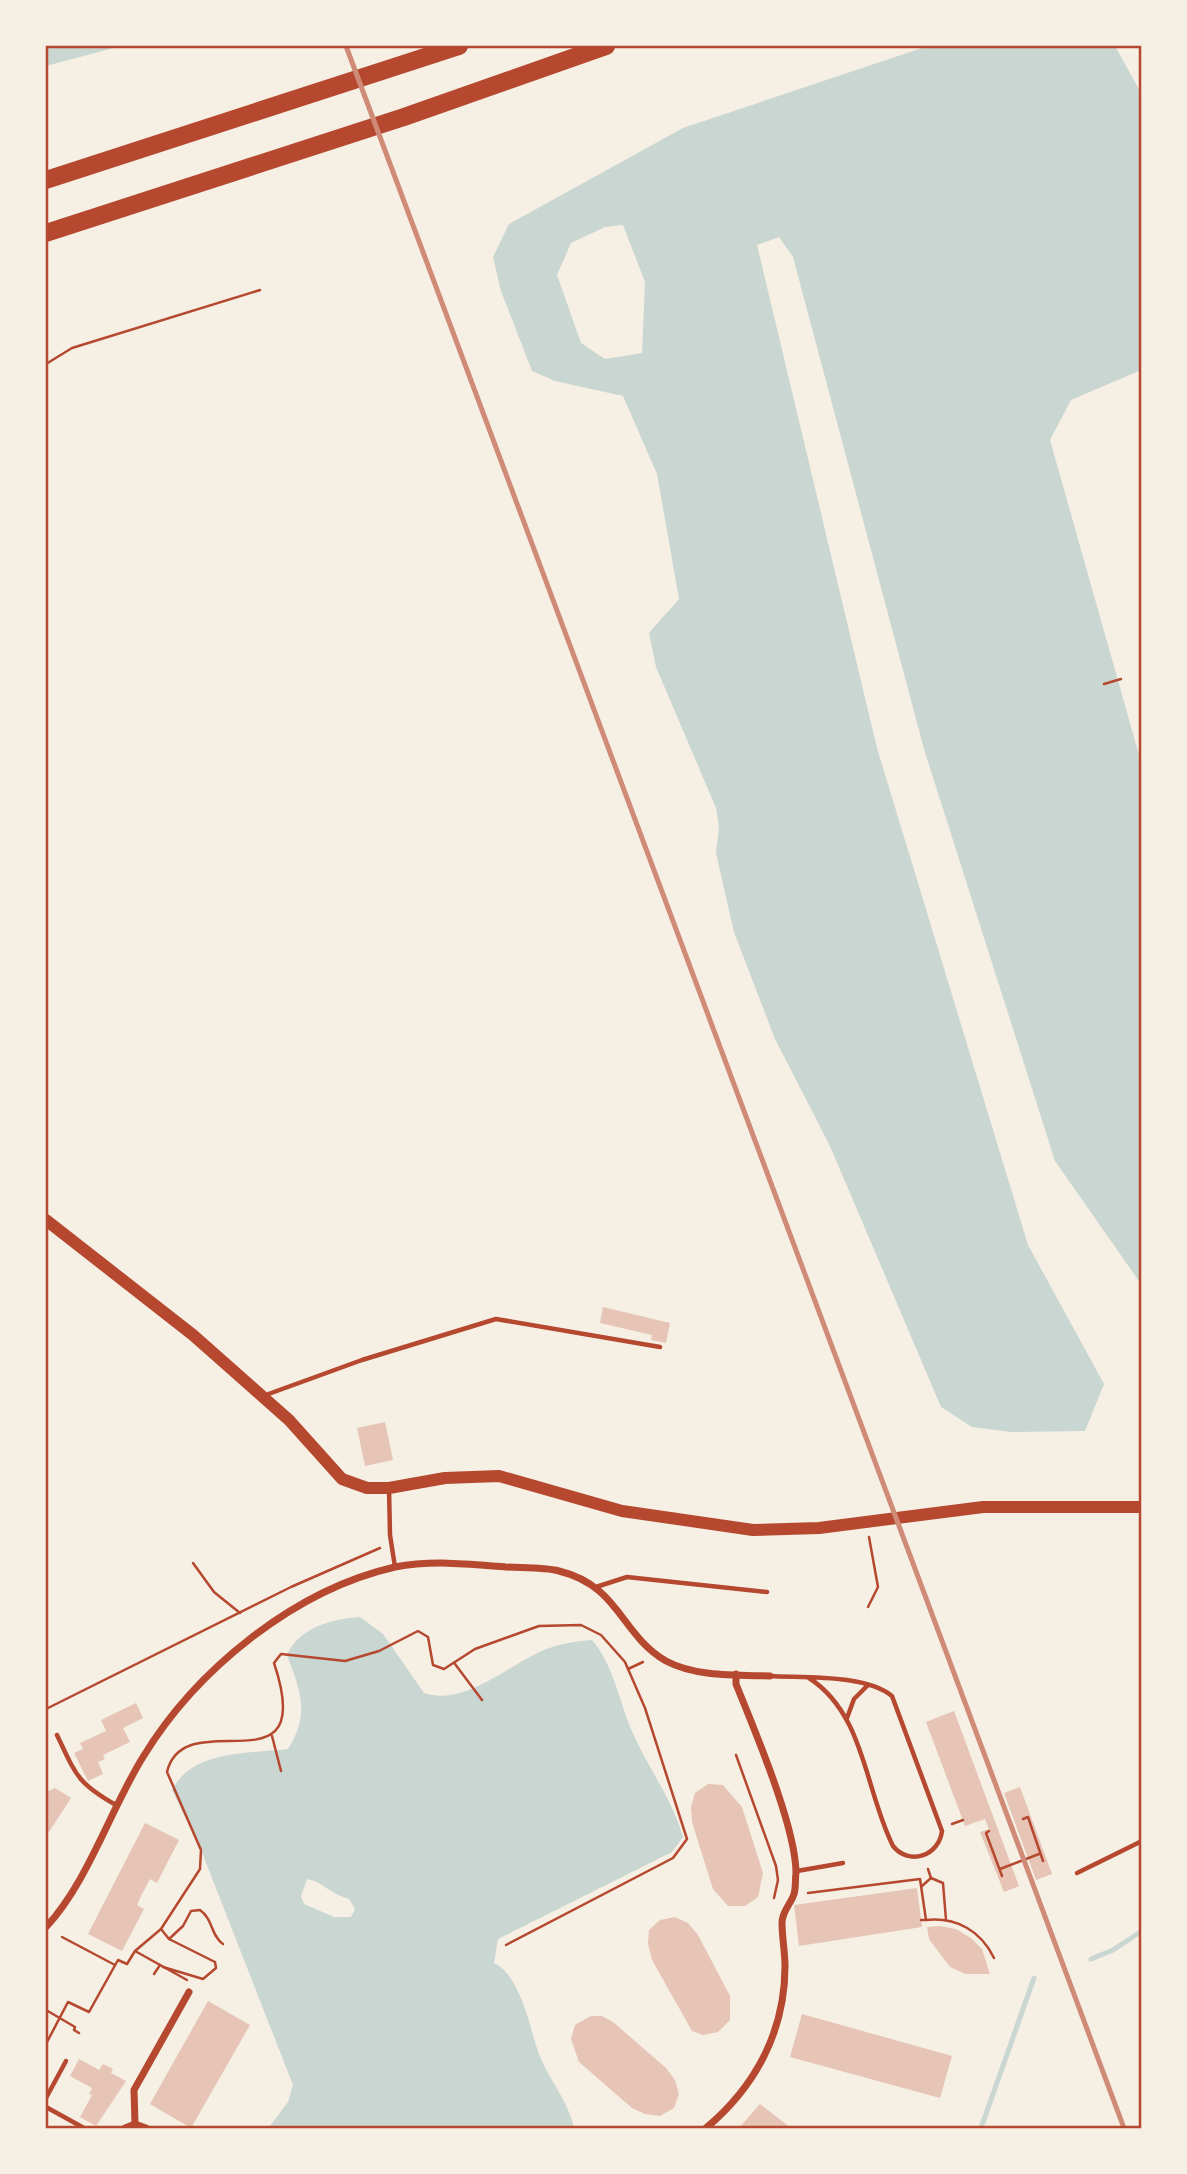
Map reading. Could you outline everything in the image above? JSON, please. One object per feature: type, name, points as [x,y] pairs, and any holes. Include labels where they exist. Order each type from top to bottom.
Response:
[{"type":"highway","points":[[46,180],[459,46]]},
{"type":"highway","points":[[46,233],[404,117],[606,46]]},
{"type":"street","points":[[46,1220],[193,1335],[289,1420],[342,1479],[367,1488],[389,1488],[481,1475],[499,1476],[622,1511],[753,1530],[869,1521],[983,1507],[1142,1507]]},
{"type":"street","points":[[46,1927],[71,1891],[142,1758],[186,1697],[246,1640],[305,1604],[358,1580],[396,1567],[422,1564],[486,1565],[558,1571],[596,1587],[611,1600],[635,1633],[657,1655],[684,1668],[770,1676]]},
{"type":"street","points":[[706,2129],[730,2108],[751,2083],[777,2026],[783,1991],[782,1920],[794,1895],[796,1871],[779,1801],[736,1684],[736,1674]]},
{"type":"street","points":[[135,2124],[134,2090],[189,1992]]},
{"type":"street","points":[[125,2129],[135,2124]]},
{"type":"street","points":[[135,2124],[146,2129]]},
{"type":"lane","points":[[262,1396],[350,1364],[496,1319],[660,1348]]},
{"type":"lane","points":[[389,1488],[391,1546],[396,1567]]},
{"type":"lane","points":[[596,1587],[627,1577],[767,1592]]},
{"type":"lane","points":[[770,1676],[809,1678],[869,1684],[884,1690],[896,1703],[942,1831],[940,1843],[926,1854],[905,1856],[893,1846],[847,1719],[830,1694],[809,1678]]},
{"type":"lane","points":[[847,1719],[854,1699],[869,1684]]},
{"type":"lane","points":[[57,1735],[78,1780],[116,1805]]},
{"type":"lane","points":[[1077,1873],[1142,1841]]},
{"type":"lane","points":[[796,1871],[843,1863]]},
{"type":"lane","points":[[46,2098],[66,2061]]},
{"type":"lane","points":[[46,2107],[84,2129]]},
{"type":"path","points":[[46,364],[72,348],[260,290]]},
{"type":"path","points":[[1104,684],[1121,678]]},
{"type":"path","points":[[868,1607],[878,1587],[869,1521]]},
{"type":"path","points":[[46,1709],[291,1587],[391,1546]]},
{"type":"path","points":[[193,1563],[214,1592],[240,1613]]},
{"type":"path","points":[[46,2045],[68,2002],[89,2012],[118,1960],[127,1964],[135,1951],[161,1930],[200,1869],[201,1850],[172,1790],[167,1772],[170,1759],[183,1746],[215,1741],[244,1742],[272,1736],[282,1725],[283,1692],[274,1663],[281,1654],[345,1661],[379,1651],[418,1631],[428,1637],[433,1665],[444,1669],[456,1664],[475,1649],[538,1626],[558,1624],[581,1625],[601,1635],[617,1650],[645,1708],[687,1839],[673,1858],[506,1945]]},
{"type":"path","points":[[628,1669],[643,1662]]},
{"type":"path","points":[[456,1664],[482,1700]]},
{"type":"path","points":[[272,1736],[281,1771]]},
{"type":"path","points":[[736,1755],[776,1866],[778,1880],[774,1898]]},
{"type":"path","points":[[1023,1819],[1028,1817],[1043,1861]]},
{"type":"path","points":[[949,1825],[963,1820]]},
{"type":"path","points":[[989,1831],[986,1832],[1002,1876]]},
{"type":"path","points":[[1000,1869],[1041,1854]]},
{"type":"path","points":[[928,1869],[931,1878],[943,1883],[946,1920]]},
{"type":"path","points":[[922,1886],[931,1878]]},
{"type":"path","points":[[794,1895],[920,1879],[926,1920]]},
{"type":"path","points":[[169,1939],[183,1926],[191,1911],[200,1910],[208,1915],[216,1939],[223,1944]]},
{"type":"path","points":[[921,1920],[959,1923],[987,1943],[994,1958]]},
{"type":"path","points":[[161,1930],[169,1939],[215,1962],[216,1968],[203,1979],[161,1966]]},
{"type":"path","points":[[971,1938],[975,1932]]},
{"type":"path","points":[[62,1937],[116,1965]]},
{"type":"path","points":[[135,1951],[194,1984],[189,1992]]},
{"type":"path","points":[[154,1974],[161,1966]]},
{"type":"path","points":[[46,2010],[75,2027],[74,2030],[79,2033]]},
{"type":"shaded area","points":[[46,46],[121,46],[46,66]]},
{"type":"shaded area","points":[[928,46],[1115,46],[1141,93],[1141,370],[1071,400],[1050,440],[1141,762],[1141,1284],[1055,1161],[924,749],[793,257],[779,237],[757,245],[877,748],[1028,1245],[1104,1384],[1085,1431],[1011,1432],[972,1427],[941,1407],[830,1146],[775,1039],[734,932],[716,853],[719,827],[716,808],[656,667],[649,633],[679,599],[657,474],[623,396],[555,381],[532,371],[501,291],[493,257],[509,224],[683,128]],"holes":[[[623,225],[645,282],[642,353],[605,359],[581,343],[557,275],[571,243],[605,227]]]},
{"type":"shaded area","points":[[360,1617],[383,1634],[424,1693],[439,1696],[471,1689],[549,1648],[592,1640],[605,1660],[631,1729],[672,1809],[683,1837],[672,1852],[498,1939],[494,1963],[511,1978],[517,1990],[539,2054],[567,2108],[574,2128],[270,2126],[288,2102],[293,2085],[201,1850],[172,1790],[181,1777],[193,1767],[207,1761],[223,1756],[288,1749],[299,1725],[301,1703],[287,1655],[292,1645],[308,1631]],"holes":[[[307,1879],[349,1899],[355,1909],[351,1917],[334,1917],[304,1904],[301,1896]]]},
{"type":"building","points":[[603,1307],[670,1323],[666,1343],[651,1340],[652,1335],[600,1323]]},
{"type":"building","points":[[385,1422],[393,1460],[365,1466],[357,1428]]},
{"type":"building","points":[[136,1703],[143,1718],[123,1728],[130,1742],[103,1755],[105,1759],[98,1762],[103,1774],[88,1781],[74,1753],[83,1749],[80,1743],[106,1731],[101,1720]]},
{"type":"building","points":[[954,1711],[1019,1886],[1004,1892],[980,1832],[989,1829],[985,1819],[965,1826],[926,1722]]},
{"type":"building","points":[[708,1784],[723,1785],[742,1807],[763,1873],[758,1897],[745,1906],[728,1906],[713,1889],[692,1822],[691,1807],[695,1793]]},
{"type":"building","points":[[1020,1787],[1052,1874],[1036,1880],[1004,1793]]},
{"type":"building","points":[[55,1788],[71,1798],[49,1832],[46,1830],[46,1792]]},
{"type":"building","points":[[145,1823],[179,1840],[157,1883],[150,1879],[141,1896],[137,1905],[144,1909],[122,1951],[88,1934]]},
{"type":"building","points":[[917,1888],[922,1927],[799,1946],[794,1905]]},
{"type":"building","points":[[675,1917],[688,1923],[698,1935],[730,1996],[730,2020],[718,2032],[703,2035],[692,2031],[652,1960],[648,1944],[649,1930],[660,1920]]},
{"type":"building","points":[[927,1927],[956,1929],[971,1938],[982,1949],[990,1974],[965,1974],[950,1967],[929,1939]]},
{"type":"building","points":[[208,2001],[250,2025],[191,2128],[150,2104]]},
{"type":"building","points":[[802,2014],[952,2056],[940,2098],[790,2057]]},
{"type":"building","points":[[591,2016],[602,2016],[613,2022],[666,2068],[675,2080],[679,2094],[674,2108],[660,2116],[645,2114],[632,2108],[579,2062],[571,2039],[575,2025]]},
{"type":"building","points":[[79,2059],[99,2070],[103,2064],[113,2069],[111,2073],[126,2081],[96,2126],[80,2117],[92,2095],[89,2094],[92,2088],[70,2076]]},
{"type":"building","points":[[760,2104],[791,2128],[739,2128]]},
{"type":"waterway","points":[[1091,1959],[1113,1950],[1142,1931]]},
{"type":"waterway","points":[[981,2128],[1034,1978]]},
{"type":"railway","points":[[346,46],[1124,2128]]}]
